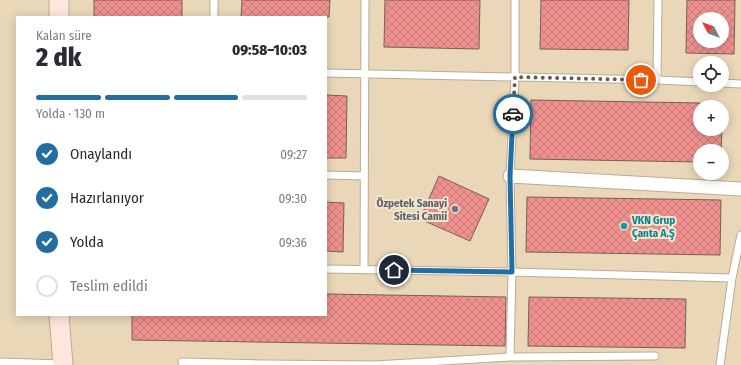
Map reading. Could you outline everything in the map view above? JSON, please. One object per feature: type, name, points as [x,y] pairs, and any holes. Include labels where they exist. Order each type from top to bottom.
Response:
[{"type":"main road","points":[[59,0],[59,16]]},
{"type":"main road","points":[[59,316],[64,365]]},
{"type":"street","points":[[510,176],[741,189]]},
{"type":"lane","points":[[214,0],[214,16]]},
{"type":"lane","points":[[364,270],[365,0]]},
{"type":"lane","points":[[510,357],[512,272],[510,176],[515,77],[514,0]]},
{"type":"lane","points":[[657,80],[658,0]]},
{"type":"lane","points":[[327,73],[693,82]]},
{"type":"lane","points":[[729,83],[741,84]]},
{"type":"lane","points":[[327,175],[364,176]]},
{"type":"lane","points":[[720,365],[732,278],[741,235]]},
{"type":"lane","points":[[327,269],[732,278]]},
{"type":"lane","points":[[182,362],[375,365],[510,357],[655,356]]},
{"type":"lane","points":[[0,362],[64,365]]},
{"type":"shaded area","points":[[0,0],[741,0],[741,365],[0,365]]},
{"type":"building","points":[[94,0],[182,0],[182,16],[94,16]]},
{"type":"building","points":[[242,0],[330,0],[329,17],[241,16]]},
{"type":"building","points":[[385,0],[480,0],[479,49],[384,47]]},
{"type":"building","points":[[541,0],[629,0],[628,50],[540,49]]},
{"type":"building","points":[[687,0],[735,0],[734,54],[686,53]]},
{"type":"building","points":[[327,95],[347,96],[346,158],[327,158]]},
{"type":"building","points":[[531,100],[693,103],[693,136],[722,136],[721,144],[693,144],[693,162],[530,159]]},
{"type":"building","name":"Özpetek Sanayi Sitesi Camii","points":[[439,176],[489,199],[470,241],[420,219]]},
{"type":"building","name":"VKN Grup Çanta A.Ş","points":[[527,197],[721,200],[720,255],[526,252]]},
{"type":"building","points":[[327,202],[344,203],[343,252],[327,251]]},
{"type":"building","points":[[327,294],[506,297],[505,346],[132,340],[132,316],[327,316]]},
{"type":"building","points":[[529,297],[686,299],[685,348],[528,346]]},
{"type":"way so far","points":[[513,114],[515,77],[641,80]]},
{"type":"place","name":"Özpetek Sanayi Sitesi Camii","points":[[455,209]]},
{"type":"place","name":"VKN Grup Çanta A.Ş","points":[[624,226]]},
{"type":"route","points":[[394,270],[512,272],[510,176],[513,114]]}]
